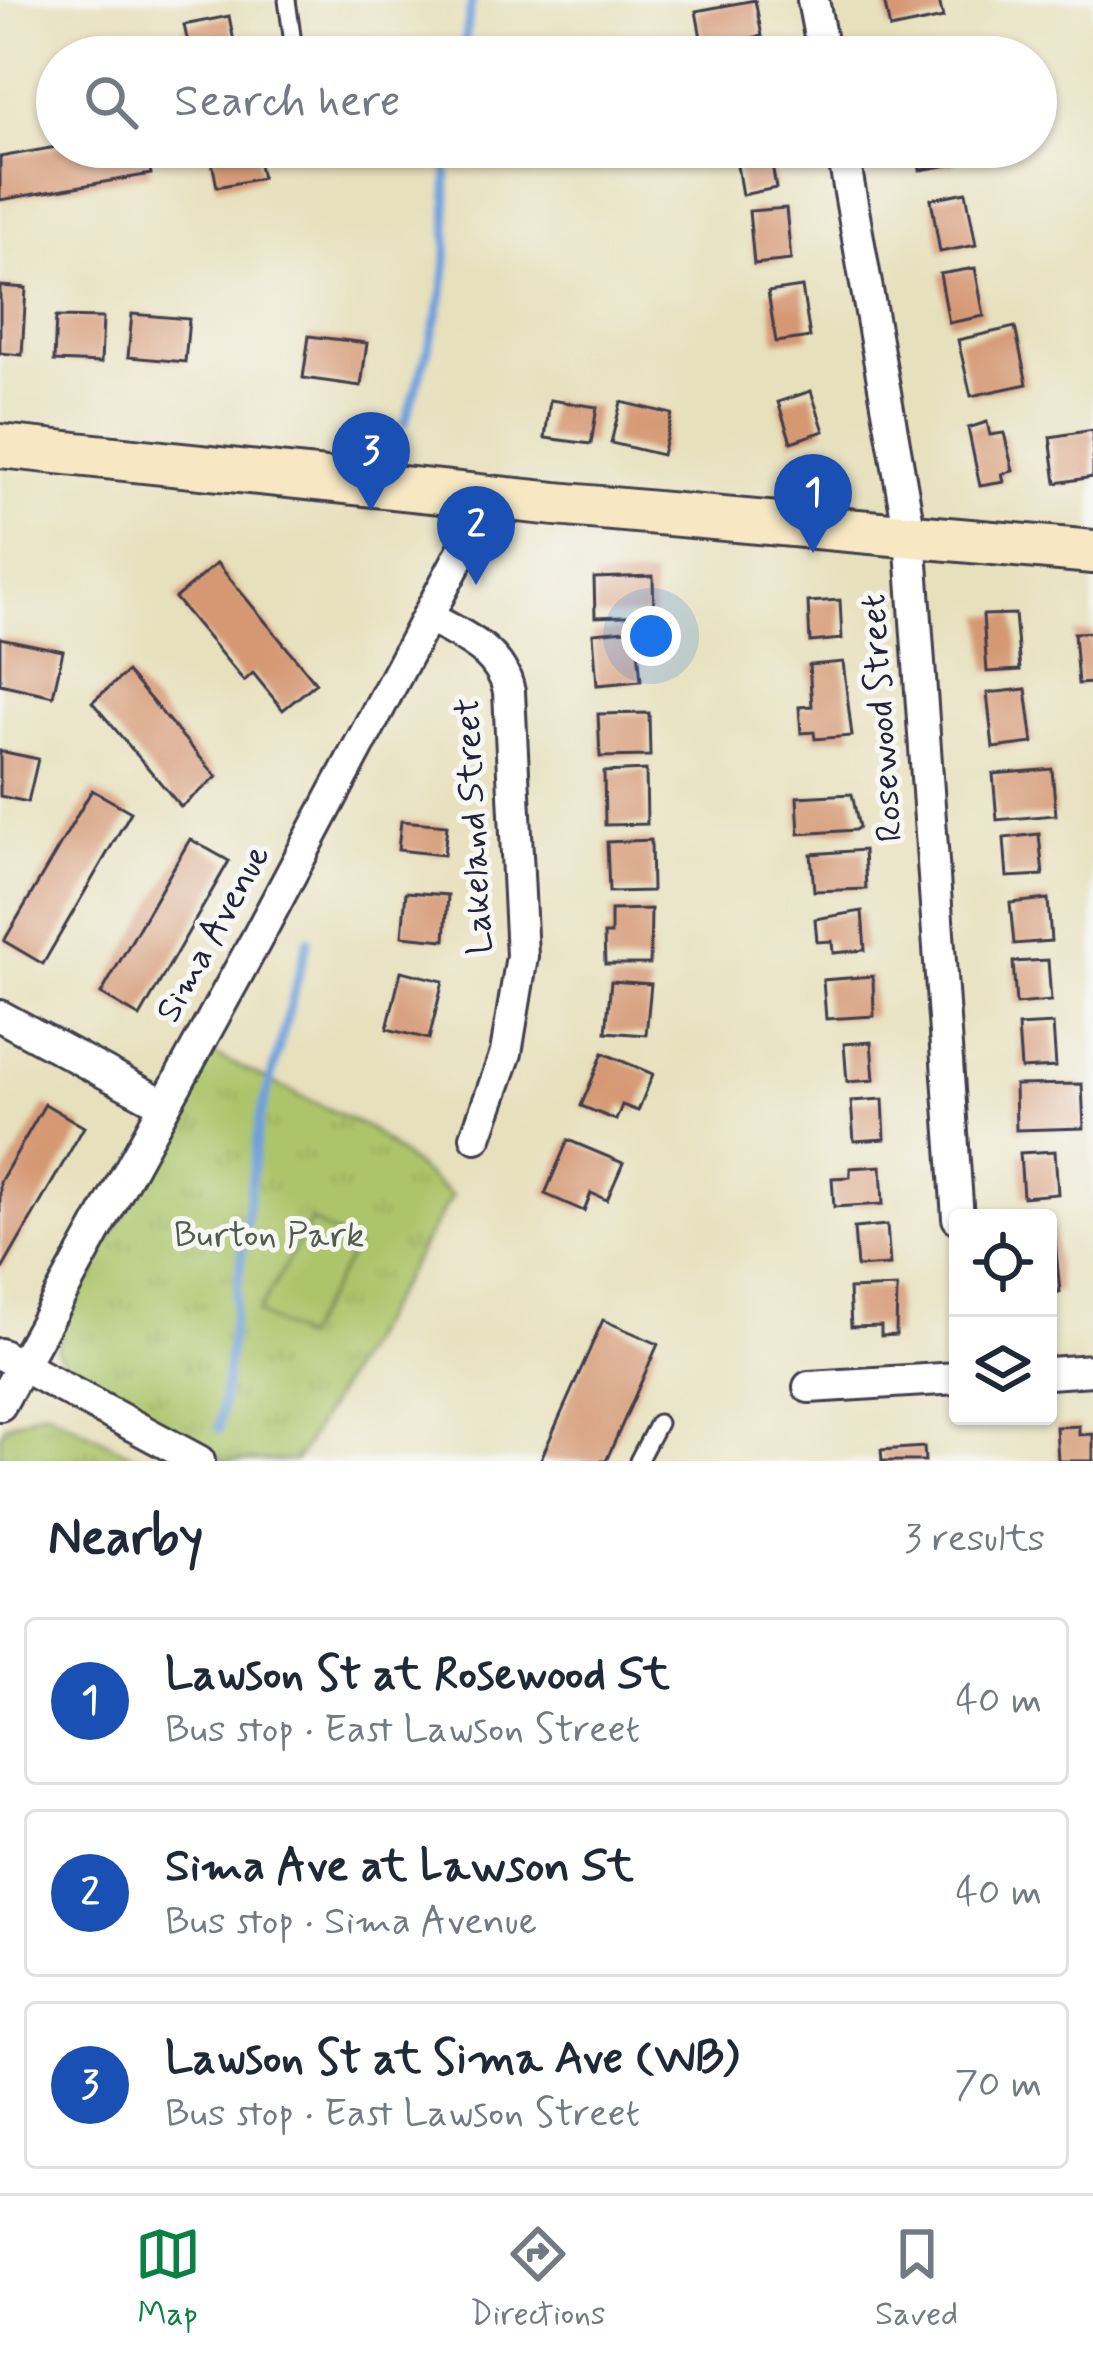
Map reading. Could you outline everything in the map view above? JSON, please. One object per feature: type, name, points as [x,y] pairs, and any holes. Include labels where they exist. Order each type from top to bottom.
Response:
[{"type":"street","points":[[813,0],[820,36]]},
{"type":"street","name":"Rosewood Street","points":[[846,168],[910,536],[957,1209]]},
{"type":"street","points":[[0,446],[1093,552]]},
{"type":"street","name":"Sima Avenue","points":[[0,1405],[10,1361],[256,940],[491,497]]},
{"type":"street","name":"Lakeland Street","points":[[428,617],[486,650],[498,662],[509,692],[522,956],[506,1053],[476,1137]]},
{"type":"street","points":[[0,1016],[163,1105]]},
{"type":"street","points":[[10,1361],[200,1461]]},
{"type":"street","points":[[1057,1372],[1093,1370]]},
{"type":"street","points":[[809,1388],[949,1379]]},
{"type":"lane","points":[[287,0],[292,36]]},
{"type":"lane","points":[[638,1461],[658,1424]]},
{"type":"green space","name":"Burton Park","points":[[211,1053],[370,1129],[452,1196],[296,1461],[225,1461],[74,1382],[57,1351],[60,1330]]},
{"type":"green space","points":[[311,1221],[356,1246],[302,1338],[258,1313]]},
{"type":"green space","points":[[45,1410],[143,1461],[0,1461],[0,1435],[6,1425]]},
{"type":"building","points":[[755,0],[762,36],[701,36],[696,11]]},
{"type":"building","points":[[884,0],[939,0],[943,18],[890,29]]},
{"type":"building","points":[[229,16],[233,36],[186,36],[184,25]]},
{"type":"building","points":[[36,151],[36,168],[150,168],[151,174],[0,200],[0,157]]},
{"type":"building","points":[[213,168],[260,168],[262,178],[217,187]]},
{"type":"building","points":[[737,168],[773,168],[776,188],[742,195]]},
{"type":"building","points":[[966,192],[976,245],[940,252],[931,199]]},
{"type":"building","points":[[786,208],[791,260],[754,264],[749,211]]},
{"type":"building","points":[[975,268],[984,316],[949,323],[940,274]]},
{"type":"building","points":[[0,286],[26,288],[22,355],[0,353]]},
{"type":"building","points":[[802,287],[810,337],[776,342],[768,292]]},
{"type":"building","points":[[132,314],[189,319],[185,362],[128,357]]},
{"type":"building","points":[[56,317],[103,318],[101,363],[54,361]]},
{"type":"building","points":[[1015,327],[1027,384],[971,396],[958,340]]},
{"type":"building","points":[[309,336],[367,343],[361,386],[303,378]]},
{"type":"building","points":[[811,391],[824,431],[791,442],[778,402]]},
{"type":"building","points":[[550,400],[597,407],[591,444],[545,438]]},
{"type":"building","points":[[621,402],[672,414],[662,455],[611,443]]},
{"type":"building","points":[[987,422],[990,435],[1004,433],[1013,471],[1002,474],[1004,482],[980,486],[968,428]]},
{"type":"building","points":[[1093,430],[1093,477],[1056,483],[1050,437]]},
{"type":"building","points":[[217,563],[316,683],[283,710],[253,673],[244,681],[175,598]]},
{"type":"building","points":[[653,576],[654,615],[595,617],[594,578]]},
{"type":"building","points":[[840,600],[842,639],[810,642],[808,602]]},
{"type":"building","points":[[1015,614],[1020,670],[987,672],[983,615]]},
{"type":"building","points":[[636,629],[641,681],[597,685],[593,633]]},
{"type":"building","points":[[1093,632],[1093,683],[1078,684],[1074,633]]},
{"type":"building","points":[[0,638],[63,651],[53,696],[0,684]]},
{"type":"building","points":[[843,662],[852,736],[815,739],[814,732],[801,733],[799,707],[812,706],[809,665]]},
{"type":"building","points":[[127,672],[217,777],[181,807],[92,702]]},
{"type":"building","points":[[1026,689],[1033,743],[993,748],[987,693]]},
{"type":"building","points":[[649,713],[650,756],[600,757],[598,714]]},
{"type":"building","points":[[0,751],[38,759],[28,802],[0,796]]},
{"type":"building","points":[[1052,769],[1056,815],[997,820],[993,774]]},
{"type":"building","points":[[646,770],[647,824],[605,825],[604,772]]},
{"type":"building","points":[[92,790],[131,812],[43,964],[4,941]]},
{"type":"building","points":[[852,794],[859,827],[799,834],[797,797]]},
{"type":"building","points":[[401,821],[447,825],[444,855],[398,850]]},
{"type":"building","points":[[1039,834],[1043,875],[1007,877],[1004,838]]},
{"type":"building","points":[[190,839],[229,861],[140,1017],[101,994]]},
{"type":"building","points":[[651,840],[652,891],[609,892],[607,842]]},
{"type":"building","points":[[864,850],[866,889],[814,891],[811,854]]},
{"type":"building","points":[[406,892],[448,895],[445,940],[402,936]]},
{"type":"building","points":[[1048,899],[1051,941],[1014,944],[1010,903]]},
{"type":"building","points":[[651,909],[650,964],[605,964],[604,934],[611,934],[611,910]]},
{"type":"building","points":[[862,911],[865,950],[833,953],[832,941],[817,942],[815,919]]},
{"type":"building","points":[[1048,960],[1051,1001],[1016,1004],[1013,962]]},
{"type":"building","points":[[401,971],[443,981],[429,1039],[387,1029]]},
{"type":"building","points":[[873,976],[874,1016],[826,1019],[823,980]]},
{"type":"building","points":[[611,981],[651,984],[646,1035],[606,1032]]},
{"type":"building","points":[[1053,1024],[1056,1067],[1021,1069],[1018,1026]]},
{"type":"building","points":[[871,1042],[874,1080],[847,1082],[844,1044]]},
{"type":"building","points":[[603,1053],[653,1074],[638,1111],[622,1105],[616,1120],[581,1106]]},
{"type":"building","points":[[1082,1084],[1084,1128],[1016,1130],[1015,1085]]},
{"type":"building","points":[[883,1099],[885,1139],[854,1141],[851,1101]]},
{"type":"building","points":[[45,1104],[84,1127],[0,1273],[0,1182]]},
{"type":"building","points":[[568,1140],[623,1163],[607,1200],[591,1193],[584,1211],[545,1194]]},
{"type":"building","points":[[1055,1151],[1058,1194],[1023,1197],[1020,1153]]},
{"type":"building","points":[[881,1166],[883,1204],[834,1207],[832,1178],[850,1177],[850,1168]]},
{"type":"building","points":[[887,1225],[890,1265],[857,1267],[854,1228]]},
{"type":"building","points":[[897,1287],[896,1335],[881,1336],[881,1326],[851,1327],[849,1289]]},
{"type":"building","points":[[603,1320],[658,1344],[606,1461],[540,1461]]},
{"type":"building","points":[[1079,1426],[1079,1435],[1093,1434],[1093,1461],[1058,1461],[1056,1427]]},
{"type":"building","points":[[924,1447],[925,1461],[882,1461],[881,1450]]},
{"type":"waterway","points":[[466,36],[472,0]]},
{"type":"waterway","points":[[405,423],[443,288],[448,168]]},
{"type":"waterway","points":[[219,1429],[259,1122],[308,940]]},
{"type":"place","name":"Lawson St at Sima Ave (WB)","points":[[371,511]]},
{"type":"place","name":"Lawson St at Rosewood St","points":[[813,553]]},
{"type":"place","name":"Sima Ave at Lawson St","points":[[476,585]]}]
